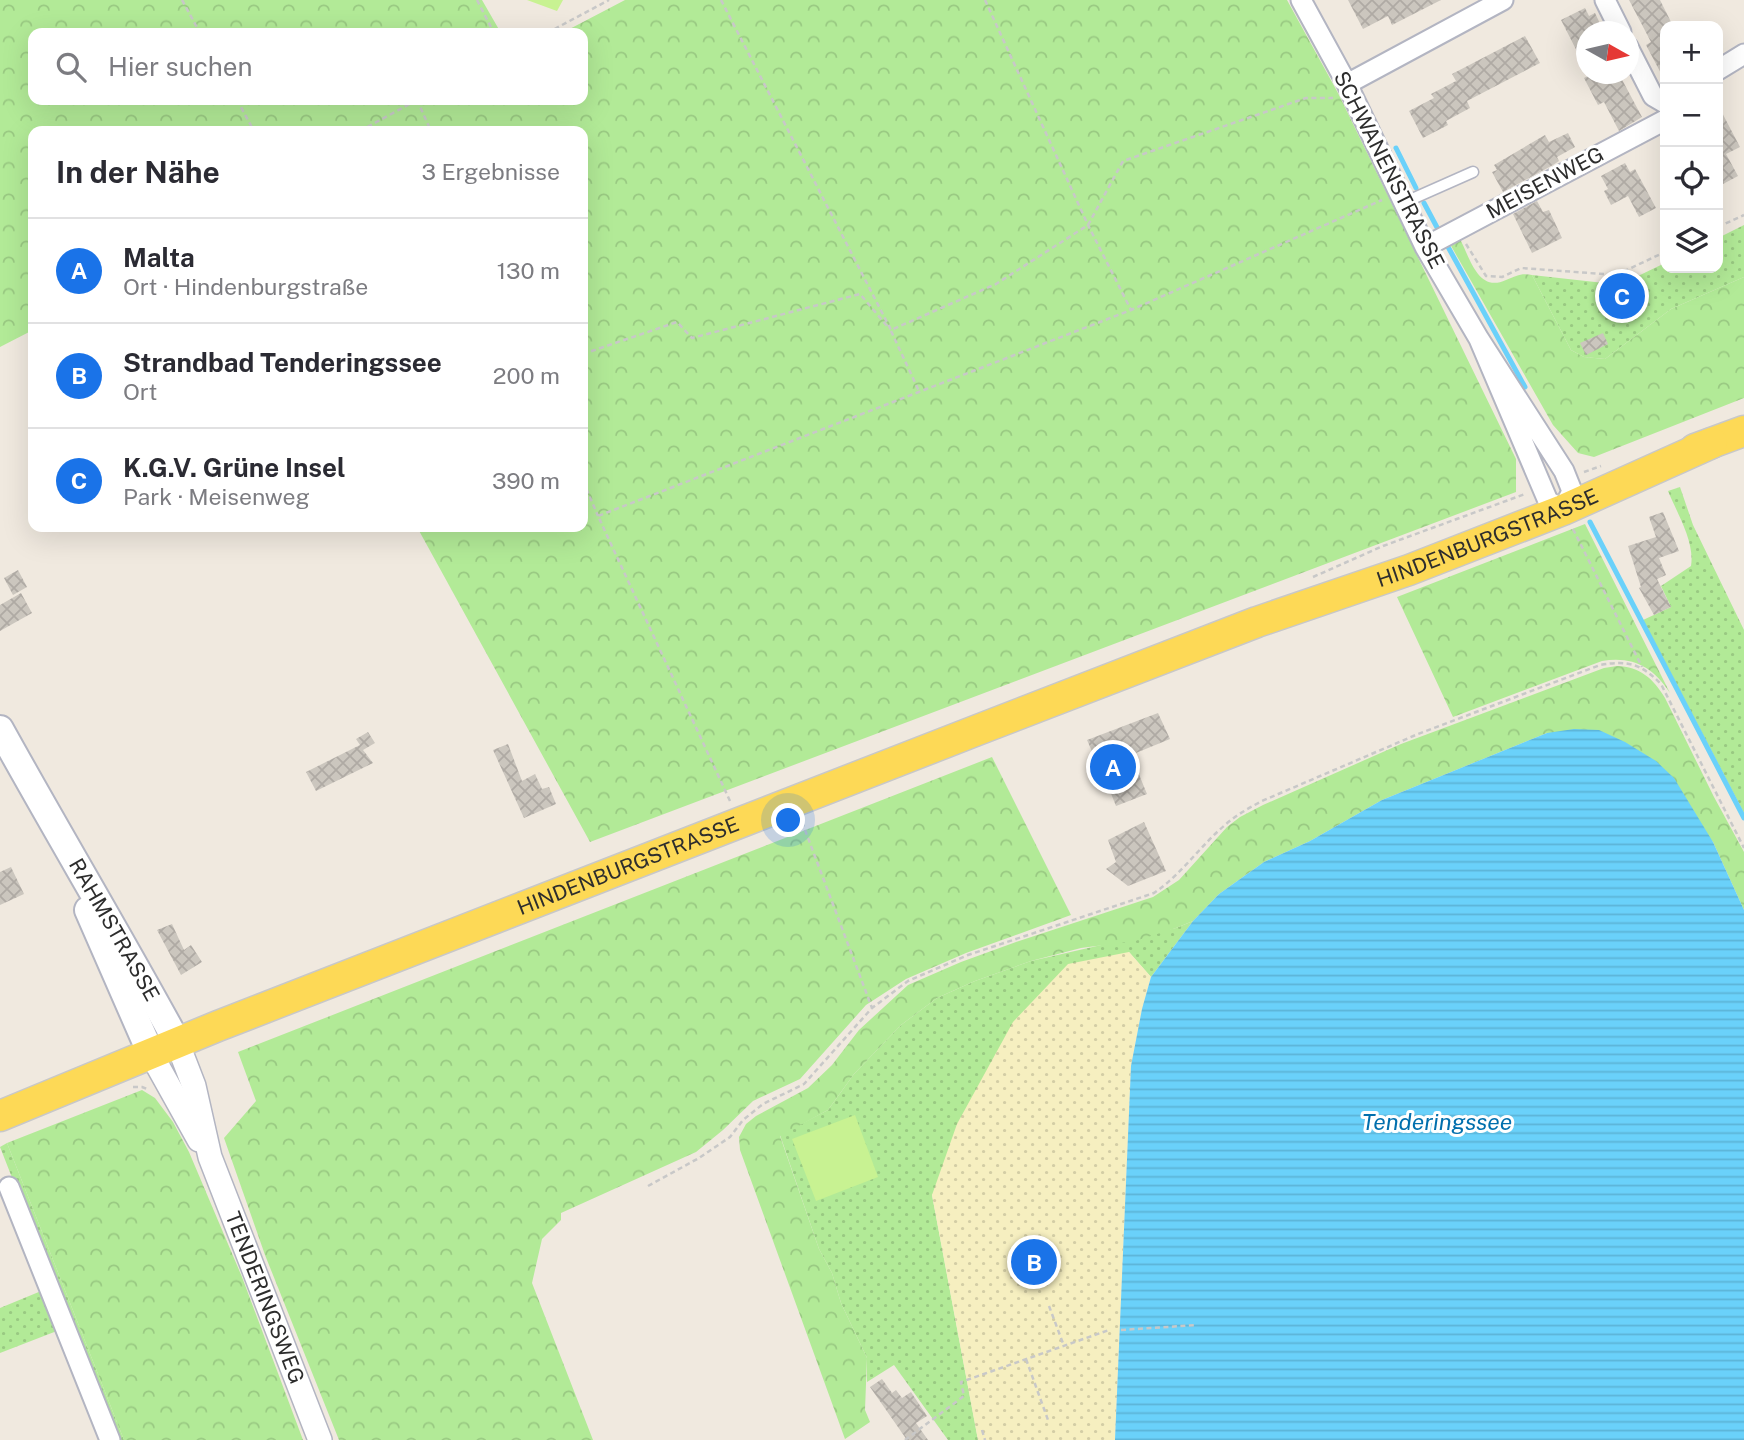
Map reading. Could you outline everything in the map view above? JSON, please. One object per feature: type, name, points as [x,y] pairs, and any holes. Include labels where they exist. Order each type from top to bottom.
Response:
[{"type":"main road","name":"HINDENBURGSTRASSE","points":[[0,1116],[164,1048],[1257,622],[1409,570],[1561,501],[1744,431]]},
{"type":"main road","name":"RAHMSTRASSE","points":[[0,729],[49,818],[119,934],[164,1048]]},
{"type":"street","name":"SCHWANENSTRASSE","points":[[1301,0],[1347,84],[1425,247],[1479,339],[1564,471],[1561,501]]},
{"type":"street","points":[[1347,84],[1503,0]]},
{"type":"street","points":[[1605,0],[1616,21]]},
{"type":"street","points":[[1723,68],[1744,54]]},
{"type":"street","points":[[1639,67],[1653,96],[1660,100]]},
{"type":"street","name":"MEISENWEG","points":[[1425,247],[1660,123]]},
{"type":"street","name":"SCHWANENSTRASSE","points":[[1479,339],[1561,501]]},
{"type":"street","name":"TENDERINGSWEG","points":[[164,1048],[194,1086],[210,1157],[320,1440]]},
{"type":"street","points":[[9,1186],[110,1440]]},
{"type":"lane","points":[[1400,198],[1473,172]]},
{"type":"path","points":[[181,0],[197,28]]},
{"type":"path","points":[[477,0],[491,28]]},
{"type":"path","points":[[556,28],[608,0]]},
{"type":"path","points":[[721,0],[891,330],[919,391]]},
{"type":"path","points":[[985,0],[1088,225],[1131,310]]},
{"type":"path","points":[[891,330],[996,284],[1088,225],[1123,161],[1306,99],[1337,97],[1347,84]]},
{"type":"path","points":[[240,105],[251,126]]},
{"type":"path","points":[[369,126],[408,105]]},
{"type":"path","points":[[419,105],[429,126]]},
{"type":"path","points":[[598,516],[1131,310],[1400,198]]},
{"type":"path","points":[[1723,225],[1744,215]]},
{"type":"path","points":[[1457,229],[1486,275],[1502,277],[1521,268],[1616,275],[1660,254]]},
{"type":"path","points":[[588,352],[677,322],[692,338],[860,295],[891,330]]},
{"type":"path","points":[[588,493],[740,823]]},
{"type":"path","points":[[1561,501],[1642,667],[1661,684],[1744,848]]},
{"type":"path","points":[[648,1186],[699,1158],[730,1137],[743,1120],[763,1104],[804,1084],[872,1008],[908,981],[968,955],[1154,893],[1174,878],[1224,825],[1240,814],[1262,801],[1418,734],[1600,665],[1616,662],[1642,667]]},
{"type":"path","points":[[795,802],[872,1008]]},
{"type":"path","points":[[1049,1306],[1064,1346]]},
{"type":"path","points":[[1121,1330],[1197,1325]]},
{"type":"path","points":[[905,1440],[964,1396],[961,1382],[1109,1330]]},
{"type":"path","points":[[1026,1359],[1048,1420]]},
{"type":"path","points":[[982,1430],[985,1440]]},
{"type":"green space","points":[[0,0],[482,0],[498,28],[28,28],[28,105],[588,105],[588,28],[572,28],[625,0],[1287,0],[1338,93],[1516,459],[1516,492],[590,842],[420,532],[588,532],[588,126],[28,126],[28,333],[0,347]]},
{"type":"green space","points":[[527,0],[563,0],[557,11]]},
{"type":"green space","points":[[1744,225],[1744,277],[1671,309],[1605,359],[1584,357],[1571,350],[1532,275],[1604,283],[1638,276],[1660,265],[1660,273],[1723,273],[1723,236]]},
{"type":"green space","points":[[1460,239],[1476,271],[1488,282],[1496,283],[1524,274],[1532,275],[1571,350],[1584,357],[1605,359],[1671,309],[1744,277],[1744,398],[1594,457],[1578,453],[1553,425],[1450,244]]},
{"type":"green space","points":[[1680,487],[1693,525],[1744,630],[1744,813],[1643,620],[1671,607],[1661,586],[1691,566],[1688,538],[1668,491]]},
{"type":"green space","points":[[1585,524],[1670,693],[1657,676],[1641,665],[1623,660],[1602,661],[1453,717],[1397,597]]},
{"type":"green space","points":[[1617,666],[1645,675],[1665,698],[1744,852],[1744,910],[1708,836],[1547,733],[1382,800],[1310,841],[1264,862],[1219,894],[1193,921],[1135,941],[1081,948],[1031,961],[937,998],[901,1025],[854,1074],[828,1110],[780,1136],[819,1249],[832,1273],[841,1303],[867,1358],[865,1410],[870,1422],[845,1439],[740,1150],[739,1137],[746,1124],[808,1088],[832,1065],[859,1030],[908,985],[1016,942],[1153,897],[1179,880],[1227,827],[1263,805],[1401,744],[1604,668]]},
{"type":"green space","points":[[992,757],[1071,915],[966,953],[906,979],[866,1005],[800,1079],[753,1101],[696,1152],[561,1213],[561,1220],[542,1239],[532,1283],[593,1440],[339,1440],[265,1255],[224,1138],[256,1101],[238,1052]]},
{"type":"green space","points":[[1193,921],[1151,977],[1129,952],[932,1195],[978,1440],[948,1440],[894,1365],[867,1382],[867,1358],[841,1303],[832,1273],[819,1249],[780,1135],[828,1110],[854,1074],[901,1025],[937,998],[1031,961],[1176,928]]},
{"type":"green space","points":[[142,1090],[155,1098],[173,1122],[189,1152],[242,1277],[303,1440],[124,1440],[7,1143]]},
{"type":"green space","points":[[855,1115],[878,1177],[816,1201],[792,1139]]},
{"type":"green space","points":[[7,1143],[124,1440],[115,1440],[0,1147]]},
{"type":"green space","points":[[46,1289],[62,1329],[0,1353],[0,1308]]},
{"type":"sand","points":[[1129,952],[1151,977],[1131,1066],[1115,1440],[978,1440],[932,1195],[957,1124],[1013,1022],[1068,964]]},
{"type":"water","name":"Tenderingssee","points":[[1574,729],[1599,730],[1625,742],[1656,761],[1674,778],[1713,842],[1744,910],[1744,1440],[1115,1440],[1131,1066],[1151,977],[1193,921],[1219,894],[1264,862],[1310,841],[1382,800],[1547,733]]},
{"type":"building","points":[[1348,0],[1441,0],[1392,25],[1388,16],[1363,29]]},
{"type":"building","points":[[1629,0],[1660,0],[1670,21],[1660,21],[1660,72],[1646,45],[1651,42]]},
{"type":"building","points":[[1585,8],[1589,16],[1595,13],[1599,21],[1576,21],[1576,49],[1561,20]]},
{"type":"building","points":[[1525,36],[1540,63],[1467,101],[1470,108],[1446,121],[1448,125],[1423,138],[1409,111],[1434,98],[1431,94],[1456,81],[1452,74]]},
{"type":"building","points":[[1587,84],[1624,84],[1642,117],[1619,131],[1604,102],[1598,105]]},
{"type":"building","points":[[1723,115],[1740,147],[1726,154],[1738,176],[1723,184]]},
{"type":"building","points":[[1568,133],[1575,147],[1557,157],[1559,161],[1553,165],[1503,192],[1492,172],[1497,170],[1494,165],[1545,135],[1549,142]]},
{"type":"building","points":[[1625,163],[1630,172],[1635,169],[1656,208],[1639,217],[1628,196],[1611,205],[1604,191],[1608,189],[1601,176]]},
{"type":"building","points":[[1537,201],[1543,212],[1549,210],[1562,238],[1532,253],[1513,214]]},
{"type":"building","points":[[1603,333],[1608,344],[1586,355],[1580,343]]},
{"type":"building","points":[[1663,512],[1679,551],[1659,558],[1666,575],[1657,579],[1671,607],[1654,615],[1639,588],[1641,587],[1628,546],[1656,537],[1649,517]]},
{"type":"building","points":[[18,570],[27,587],[13,595],[4,578]]},
{"type":"building","points":[[21,593],[32,613],[0,631],[0,605]]},
{"type":"building","points":[[1158,713],[1170,739],[1131,755],[1147,794],[1116,806],[1104,776],[1095,779],[1087,759],[1094,756],[1087,740]]},
{"type":"building","points":[[368,732],[375,743],[363,750],[373,763],[316,791],[306,772],[360,745],[356,739]]},
{"type":"building","points":[[508,744],[522,781],[535,774],[542,789],[549,787],[556,804],[524,818],[493,750]]},
{"type":"building","points":[[1144,822],[1166,871],[1128,886],[1106,869],[1116,862],[1108,840]]},
{"type":"building","points":[[11,867],[24,894],[0,905],[0,872]]},
{"type":"building","points":[[172,924],[184,950],[191,945],[202,962],[181,975],[157,930]]},
{"type":"building","points":[[882,1379],[892,1393],[896,1390],[902,1398],[911,1392],[927,1416],[916,1423],[928,1440],[907,1440],[870,1387]]},
{"type":"waterway","points":[[1396,148],[1416,188]]},
{"type":"waterway","points":[[1424,203],[1440,233]]},
{"type":"waterway","points":[[1447,245],[1525,387]]},
{"type":"waterway","points":[[1590,522],[1744,818]]},
{"type":"place","name":"K.G.V. Grüne Insel","points":[[1622,296]]},
{"type":"place","name":"Malta","points":[[1113,767]]},
{"type":"place","name":"Strandbad Tenderingssee","points":[[1034,1262]]}]
